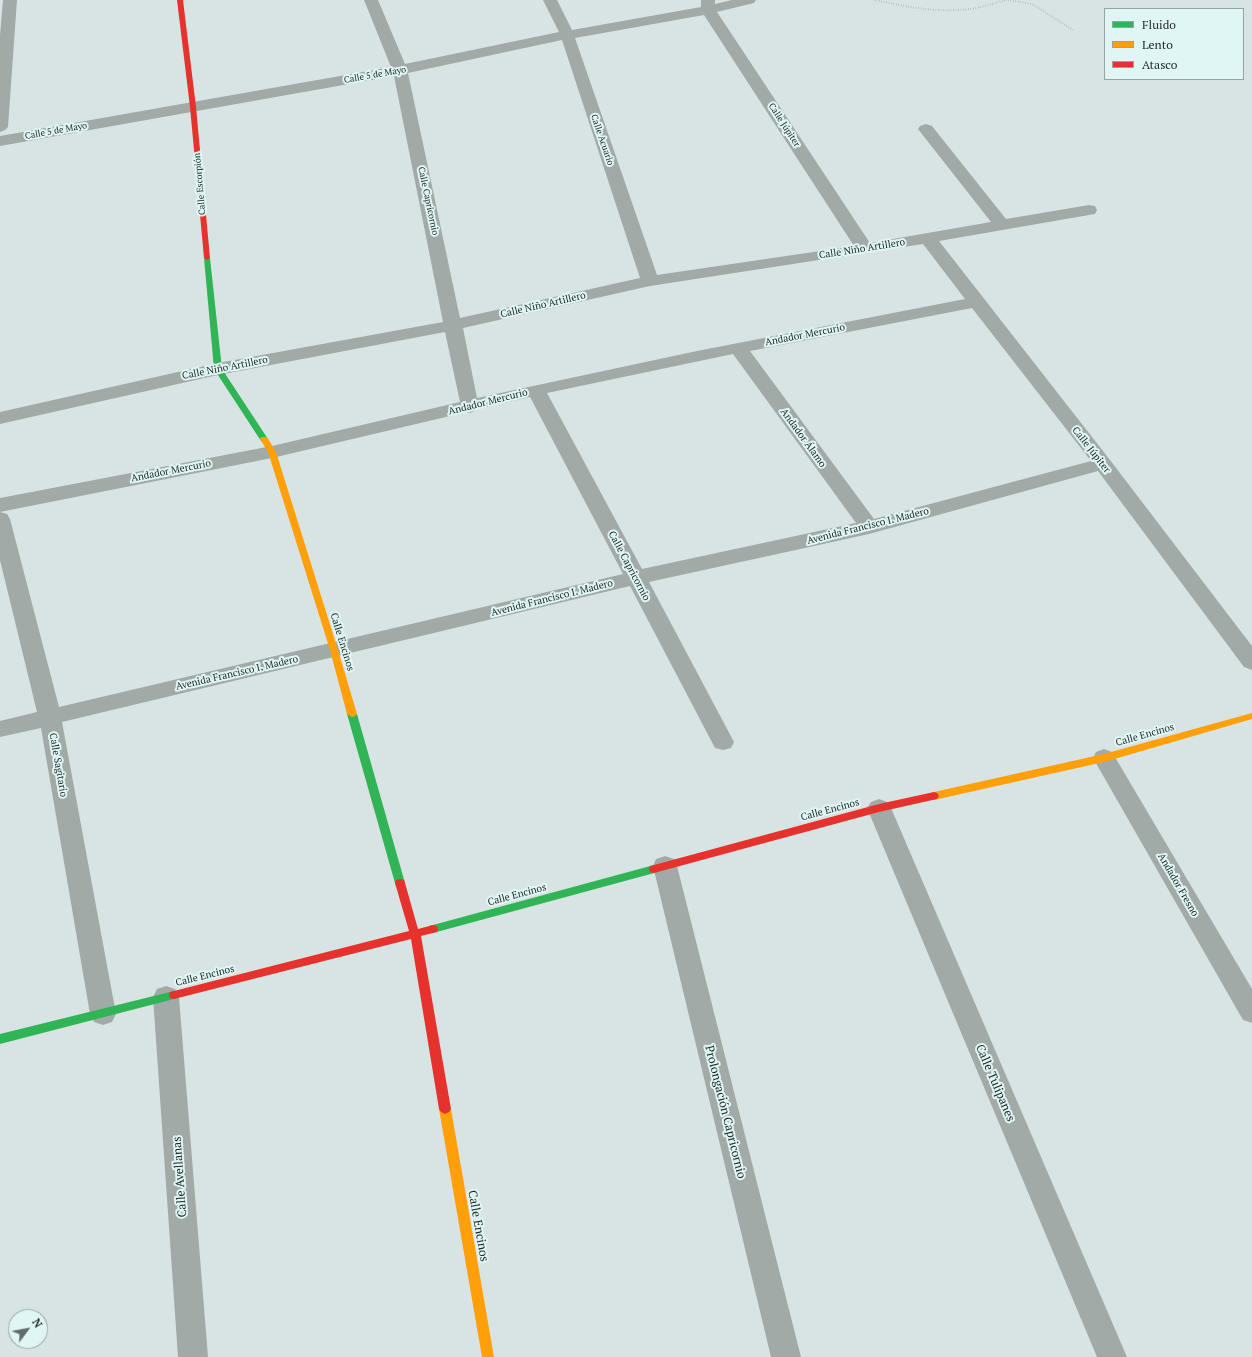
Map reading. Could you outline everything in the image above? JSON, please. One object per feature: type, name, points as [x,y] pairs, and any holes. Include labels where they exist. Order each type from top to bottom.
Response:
[{"type":"street","points":[[0,127],[10,0]]},
{"type":"street","name":"Calle Escorpión","points":[[180,0],[193,107],[218,369]]},
{"type":"street","name":"Calle Capricornio","points":[[371,0],[400,70],[470,407]]},
{"type":"street","name":"Calle Acuario","points":[[550,0],[567,35],[650,281]]},
{"type":"street","name":"Calle 5 de Mayo","points":[[0,141],[400,70],[708,5],[749,0]]},
{"type":"street","name":"Calle Júpiter","points":[[708,5],[865,249]]},
{"type":"street","points":[[926,129],[1002,225]]},
{"type":"street","name":"Calle Niño Artillero","points":[[0,418],[218,369],[454,325],[650,281],[928,239],[1089,210]]},
{"type":"street","name":"Calle Júpiter","points":[[928,239],[1103,464],[1252,662]]},
{"type":"street","name":"Andador Mercurio","points":[[0,504],[272,452],[470,407],[536,390],[738,348],[976,302]]},
{"type":"street","name":"Andador Álamo","points":[[738,348],[869,528]]},
{"type":"street","name":"Calle Encinos","points":[[218,369],[272,452],[334,650],[415,934],[488,1357]]},
{"type":"street","name":"Calle Capricornio","points":[[536,390],[723,742]]},
{"type":"street","name":"Avenida Francisco I. Madero","points":[[0,729],[635,578],[869,528],[1103,464]]},
{"type":"street","name":"Calle Sagitario","points":[[0,519],[50,717],[103,1014]]},
{"type":"street","name":"Calle Encinos","points":[[0,1039],[415,934],[879,808],[1104,758],[1252,716]]},
{"type":"street","name":"Andador Fresno","points":[[1104,758],[1252,1012]]},
{"type":"street","name":"Calle Tulipanes","points":[[879,808],[1112,1357]]},
{"type":"street","name":"Prolongación Capricornio","points":[[665,866],[786,1357]]},
{"type":"street","name":"Calle Avellanas","points":[[166,997],[193,1357]]},
{"type":"path","points":[[874,0],[936,11],[970,9],[1007,0],[1032,4],[1073,30]]},
{"type":"traffic: fast","points":[[207,258],[218,369],[264,439]]},
{"type":"traffic: fast","points":[[352,714],[400,883]]},
{"type":"traffic: fast","points":[[433,929],[654,869]]},
{"type":"traffic: fast","points":[[0,1039],[174,995]]},
{"type":"traffic: slow","points":[[264,439],[272,452],[334,650],[352,714]]},
{"type":"traffic: slow","points":[[934,796],[1104,758],[1252,716]]},
{"type":"traffic: slow","points":[[445,1109],[488,1357]]},
{"type":"traffic: jam","points":[[180,0],[193,107],[207,258]]},
{"type":"traffic: jam","points":[[654,869],[879,808],[934,796]]},
{"type":"traffic: jam","points":[[400,883],[415,934],[445,1109]]},
{"type":"traffic: jam","points":[[174,995],[433,929]]}]
